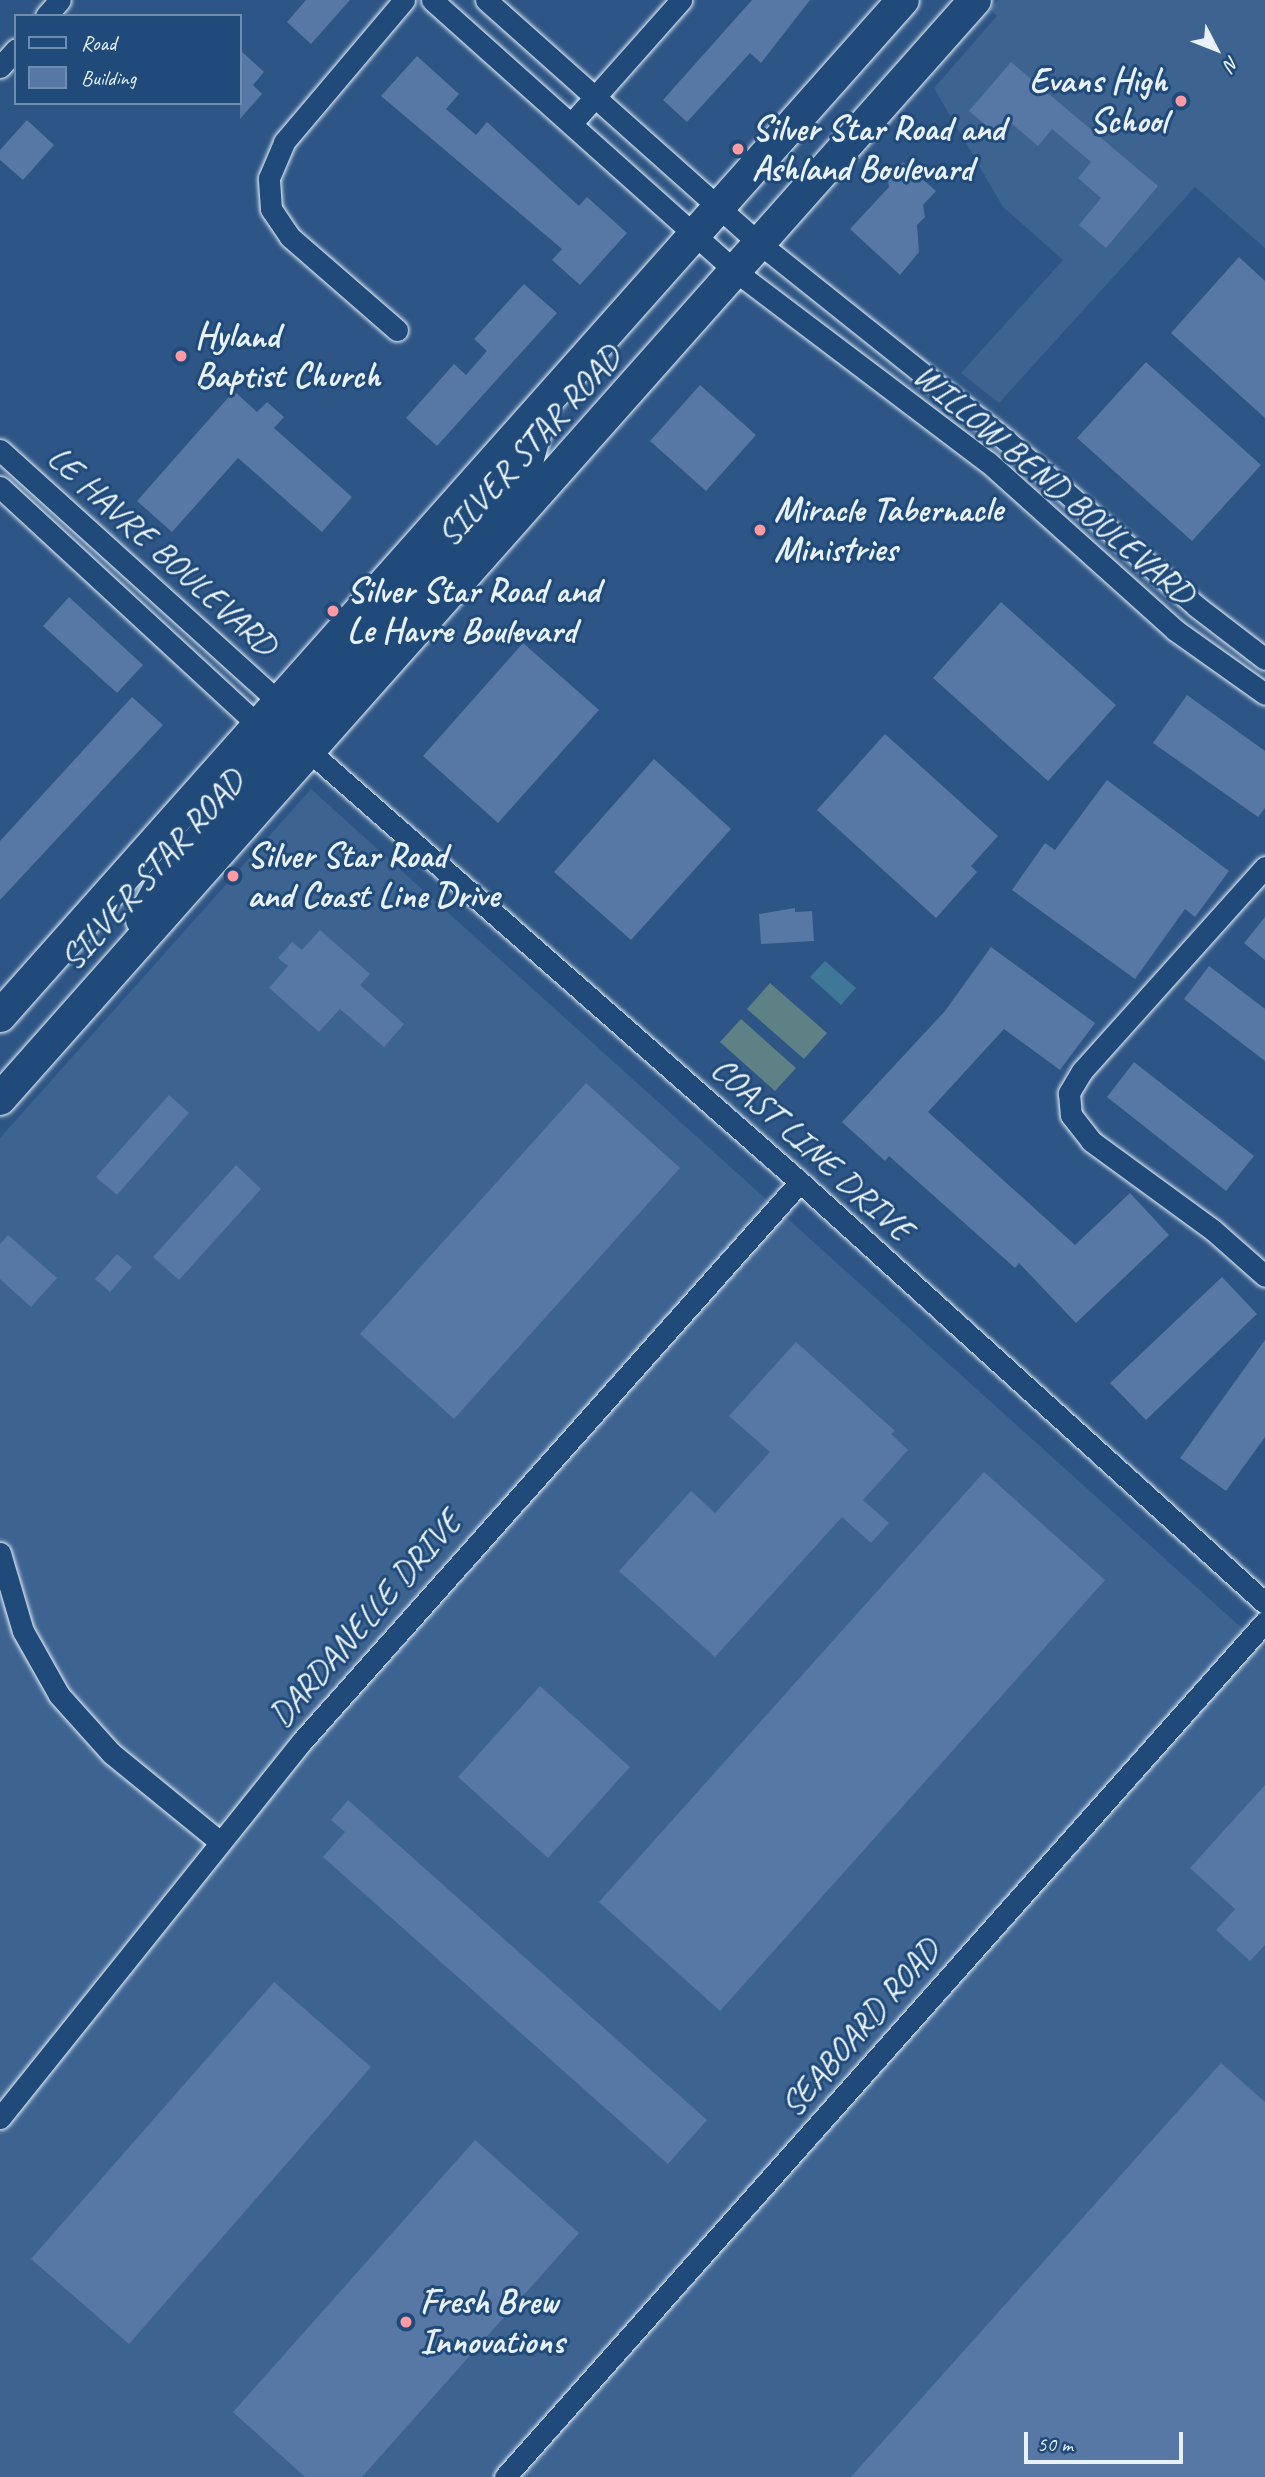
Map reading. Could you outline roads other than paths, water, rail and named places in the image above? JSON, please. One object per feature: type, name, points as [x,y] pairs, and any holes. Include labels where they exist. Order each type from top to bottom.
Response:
[{"type":"main road","name":"SILVER STAR ROAD","points":[[0,1016],[903,0]]},
{"type":"main road","name":"SILVER STAR ROAD","points":[[0,1099],[975,0]]},
{"type":"main road","points":[[309,751],[304,730],[308,711],[323,688],[528,458],[544,405]]},
{"type":"main road","points":[[112,973],[163,882],[276,752],[279,702]]},
{"type":"main road","points":[[0,1037],[76,930]]},
{"type":"street","points":[[48,14],[60,0]]},
{"type":"street","points":[[397,330],[290,237],[271,209],[269,178],[284,142],[404,0]]},
{"type":"street","name":"WILLOW BEND BOULEVARD","points":[[432,0],[735,271],[988,462],[1175,630],[1265,694]]},
{"type":"street","name":"WILLOW BEND BOULEVARD","points":[[486,0],[596,95],[759,243],[1007,441],[1196,606],[1265,659]]},
{"type":"street","points":[[571,124],[681,0]]},
{"type":"street","points":[[0,67],[14,51]]},
{"type":"street","name":"LE HAVRE BOULEVARD","points":[[0,450],[279,702]]},
{"type":"street","name":"LE HAVRE BOULEVARD","points":[[0,487],[258,725]]},
{"type":"street","name":"COAST LINE DRIVE","points":[[309,751],[800,1182],[1265,1603]]},
{"type":"street","points":[[1265,867],[1082,1071],[1069,1093],[1071,1115],[1091,1140],[1213,1230],[1265,1276]]},
{"type":"street","name":"DARDANELLE DRIVE","points":[[0,2118],[219,1841],[496,1520],[800,1182]]},
{"type":"street","points":[[0,1553],[23,1630],[59,1695],[111,1752],[219,1841]]},
{"type":"street","name":"SEABOARD ROAD","points":[[505,2477],[1265,1622]]},
{"type":"place","name":"Evans High School","points":[[1181,101]]},
{"type":"place","name":"Silver Star Road and Ashland Boulevard","points":[[738,149]]},
{"type":"place","name":"Hyland Baptist Church","points":[[181,356]]},
{"type":"place","name":"Miracle Tabernacle Ministries","points":[[760,530]]},
{"type":"place","name":"Silver Star Road and Le Havre Boulevard","points":[[333,611]]},
{"type":"place","name":"Silver Star Road and Coast Line Drive","points":[[233,876]]},
{"type":"place","name":"Fresh Brew Innovations","points":[[406,2322]]}]
